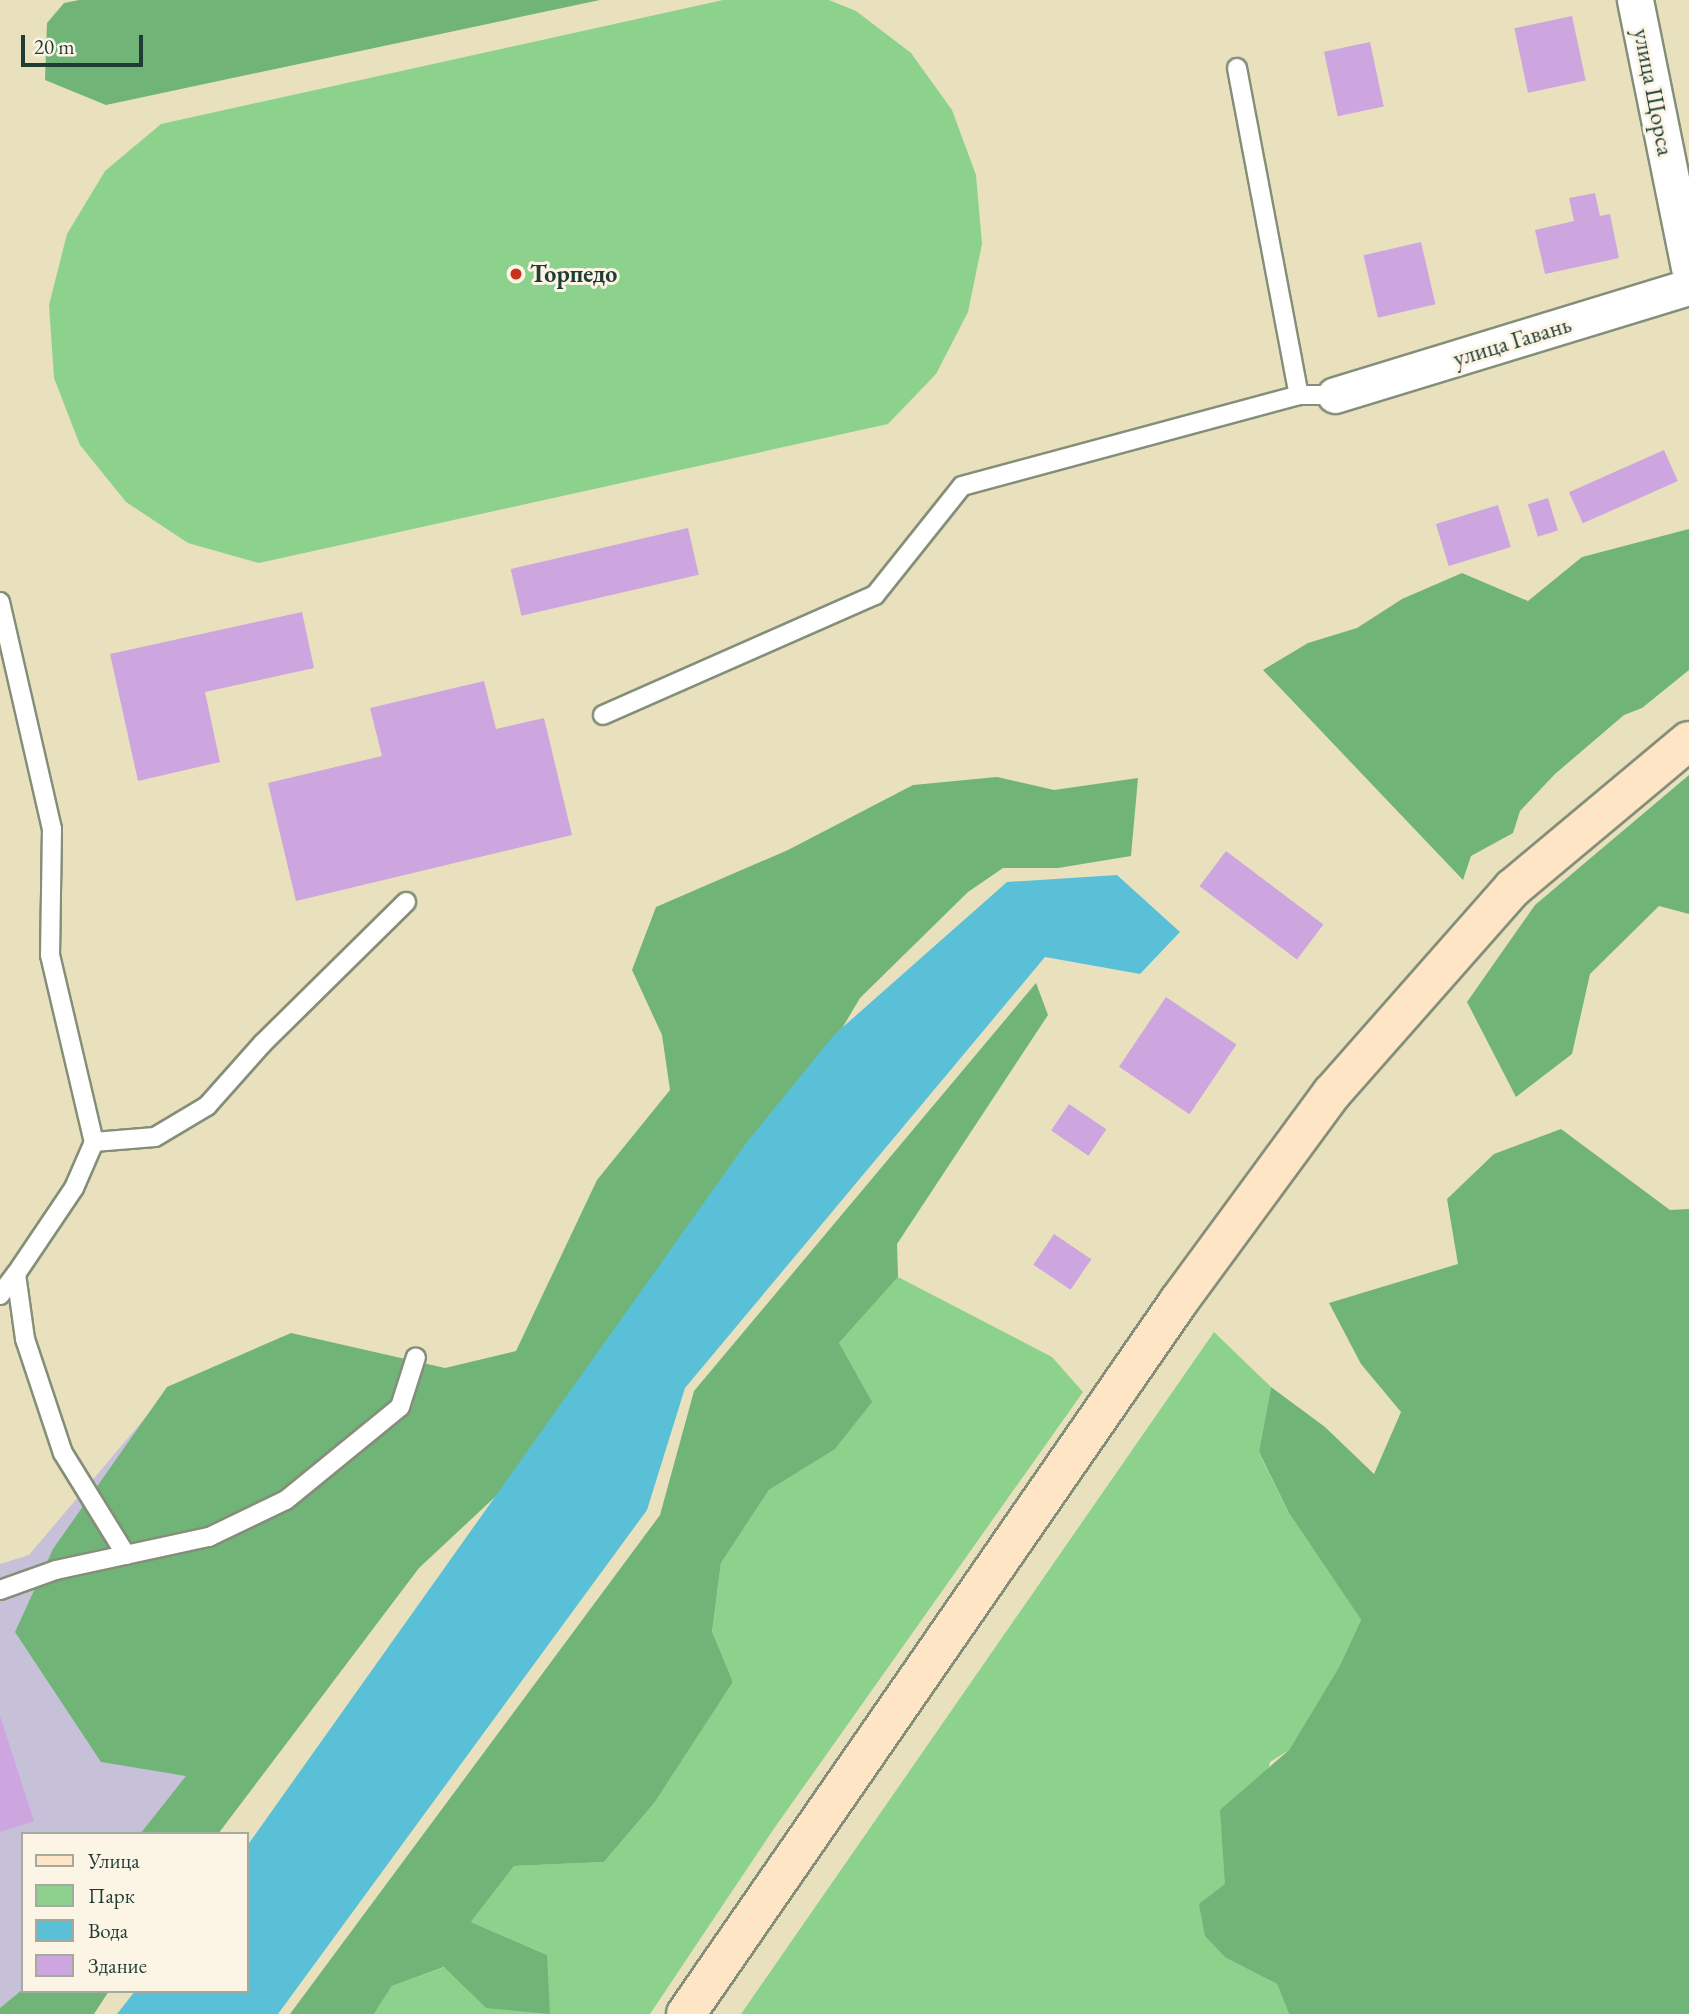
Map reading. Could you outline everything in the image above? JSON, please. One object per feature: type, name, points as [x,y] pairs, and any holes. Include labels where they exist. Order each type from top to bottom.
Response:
[{"type":"main road","points":[[686,2014],[1179,1301],[1332,1093],[1513,888],[1689,741]]},
{"type":"street","name":"улица Щорса","points":[[1635,0],[1689,267]]},
{"type":"street","name":"улица Гавань","points":[[1335,395],[1689,287]]},
{"type":"lane","points":[[1237,68],[1299,395]]},
{"type":"lane","points":[[603,715],[875,595],[962,486],[1299,395],[1335,395]]},
{"type":"lane","points":[[0,602],[5,652],[52,829],[50,955],[94,1142],[74,1188],[0,1295]]},
{"type":"lane","points":[[94,1142],[155,1137],[207,1106],[263,1043],[406,902]]},
{"type":"lane","points":[[16,1274],[25,1339],[63,1453],[126,1555]]},
{"type":"lane","points":[[0,1590],[56,1570],[209,1537],[286,1500],[400,1407],[416,1357]]},
{"type":"shaded area","points":[[150,1412],[235,1716],[142,1832],[21,1832],[21,1991],[0,2008],[0,1564],[29,1555]]},
{"type":"green space","points":[[79,0],[600,0],[106,105],[45,80],[47,23],[64,3]]},
{"type":"green space","name":"Торпедо","points":[[723,0],[829,0],[856,11],[911,53],[952,110],[976,175],[982,244],[968,312],[936,374],[888,424],[259,563],[188,543],[126,502],[80,445],[54,378],[49,305],[67,234],[105,171],[161,124]]},
{"type":"green space","points":[[1689,529],[1689,670],[1642,708],[1624,715],[1555,774],[1520,811],[1513,833],[1471,856],[1463,880],[1263,670],[1308,643],[1357,628],[1402,599],[1462,573],[1528,601],[1582,557]]},
{"type":"green space","points":[[1689,775],[1689,914],[1659,906],[1590,974],[1572,1054],[1516,1097],[1467,1002],[1535,905]]},
{"type":"green space","points":[[997,777],[1054,790],[1138,778],[1131,856],[1058,868],[1003,868],[968,892],[860,998],[789,1118],[570,1427],[419,1568],[220,1832],[142,1832],[186,1776],[101,1762],[15,1632],[53,1549],[167,1387],[291,1333],[445,1368],[516,1351],[597,1180],[670,1090],[662,1035],[632,970],[656,907],[788,850],[913,785]]},
{"type":"green space","points":[[1036,983],[1048,1015],[897,1244],[898,1277],[839,1343],[872,1402],[834,1450],[769,1490],[721,1563],[712,1632],[733,1682],[655,1802],[604,1862],[514,1866],[471,1922],[547,1955],[550,2014],[486,2008],[444,1967],[392,1986],[374,2014],[290,2014],[660,1515],[694,1391]]},
{"type":"green space","points":[[1561,1129],[1670,1210],[1689,1209],[1689,2014],[1289,2014],[1277,1984],[1226,1958],[1205,1936],[1199,1904],[1225,1884],[1220,1810],[1289,1750],[1339,1667],[1361,1620],[1289,1513],[1259,1452],[1271,1387],[1325,1427],[1374,1474],[1401,1412],[1361,1364],[1329,1303],[1458,1264],[1447,1199],[1494,1154]]},
{"type":"green space","points":[[898,1277],[1052,1357],[1083,1392],[773,1830],[650,2014],[374,2014],[392,1986],[445,1967],[486,2008],[547,1955],[471,1922],[514,1866],[604,1862],[655,1802],[733,1682],[712,1633],[721,1563],[769,1490],[834,1450],[839,1343]]},
{"type":"green space","points":[[1214,1332],[1271,1387],[1259,1453],[1289,1513],[1361,1620],[1339,1667],[1289,1750],[1270,1762],[1226,1958],[1277,1984],[1289,2014],[741,2014]]},
{"type":"green space","points":[[21,1991],[21,1993],[108,1993],[94,2014],[0,2014],[0,2008]]},
{"type":"water","points":[[1117,875],[1180,932],[1140,974],[1045,957],[685,1388],[647,1510],[278,2014],[117,2014],[133,1993],[248,1993],[248,1845],[747,1142],[835,1034],[1007,882]]},
{"type":"building","points":[[1572,16],[1586,81],[1528,93],[1514,28]]},
{"type":"building","points":[[1370,42],[1384,107],[1338,116],[1324,52]]},
{"type":"building","points":[[1595,193],[1600,216],[1610,214],[1619,258],[1545,274],[1535,230],[1574,221],[1569,198]]},
{"type":"building","points":[[1421,242],[1435,304],[1378,318],[1364,255]]},
{"type":"building","points":[[1664,450],[1678,481],[1583,523],[1569,492]]},
{"type":"building","points":[[1548,498],[1558,531],[1538,537],[1528,504]]},
{"type":"building","points":[[1498,505],[1511,547],[1449,566],[1436,524]]},
{"type":"building","points":[[688,528],[699,575],[521,616],[511,569]]},
{"type":"building","points":[[302,612],[314,668],[205,692],[220,762],[138,781],[110,654]]},
{"type":"building","points":[[484,681],[496,729],[544,718],[572,835],[296,901],[268,783],[382,756],[370,708]]},
{"type":"building","points":[[1226,851],[1323,924],[1297,960],[1200,886]]},
{"type":"building","points":[[1166,997],[1236,1045],[1189,1114],[1119,1067]]},
{"type":"building","points":[[1069,1104],[1106,1129],[1088,1156],[1051,1131]]},
{"type":"building","points":[[1054,1234],[1091,1259],[1071,1290],[1033,1265]]},
{"type":"building","points":[[0,1716],[34,1821],[0,1832]]},
{"type":"place","name":"Торпедо","points":[[516,274]]}]
